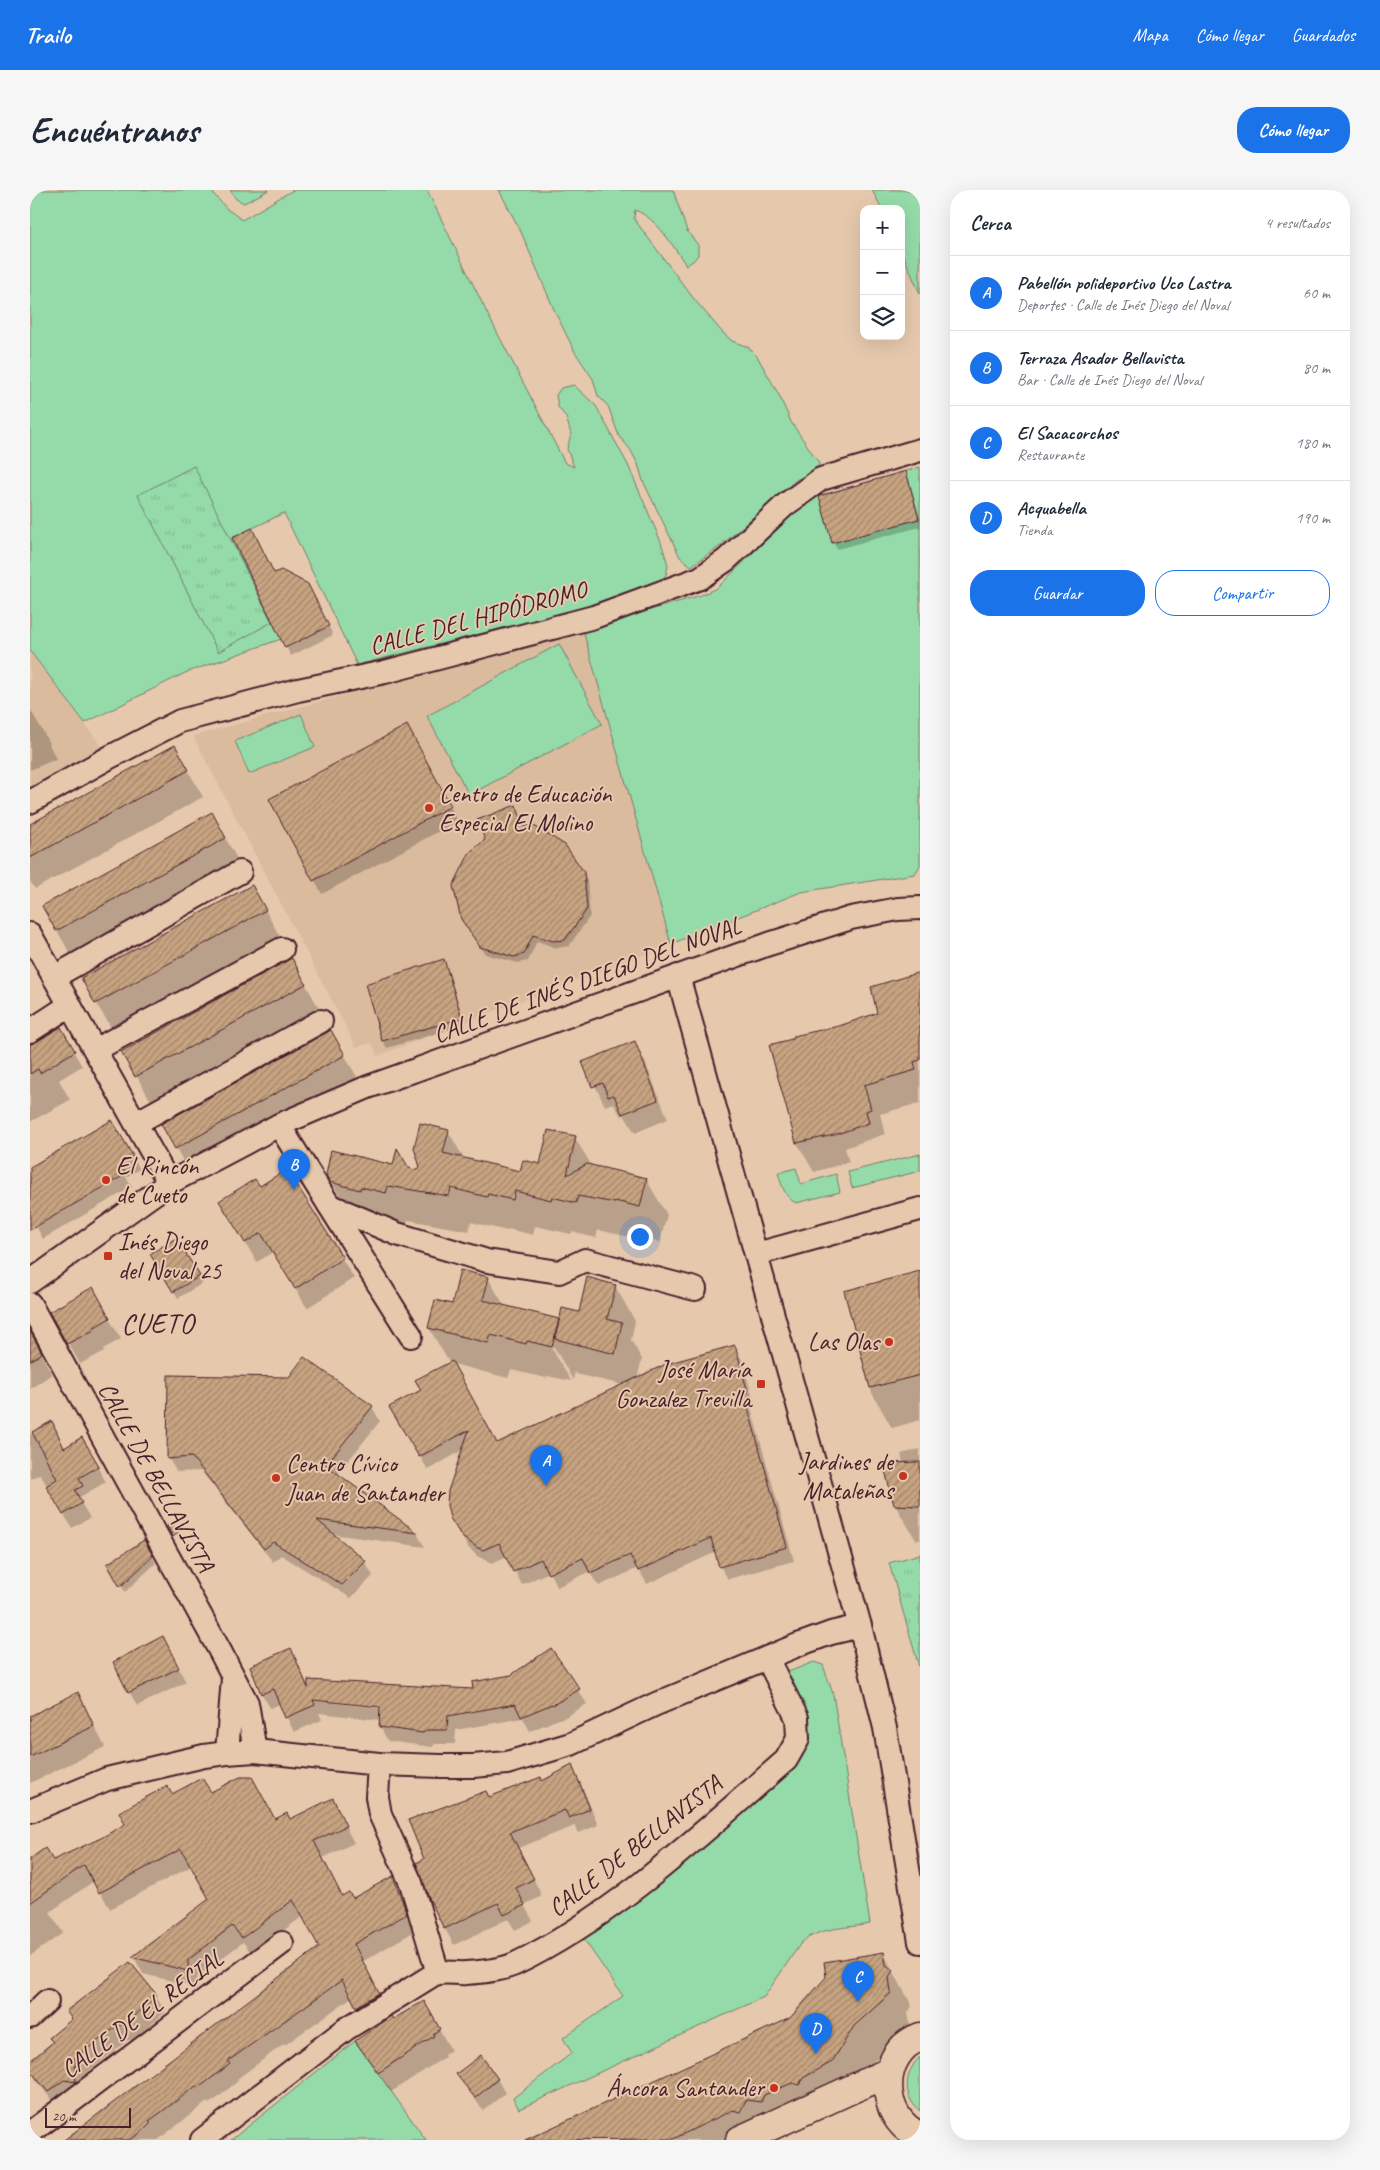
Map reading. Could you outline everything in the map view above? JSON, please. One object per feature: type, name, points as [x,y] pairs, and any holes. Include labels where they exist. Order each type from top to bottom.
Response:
[{"type":"main road","points":[[915,2137],[897,2118],[890,2103],[887,2087],[889,2072],[894,2058],[903,2048],[920,2037]]},
{"type":"main road","points":[[740,2140],[889,2072]]},
{"type":"street","name":"CALLE DEL HIPÓDROMO","points":[[30,802],[110,757],[180,721],[298,690],[385,672],[576,622],[652,597],[700,578],[726,560],[785,505],[821,479],[920,450]]},
{"type":"street","points":[[54,977],[240,872]]},
{"type":"street","name":"CALLE DE INÉS DIEGO DEL NOVAL","points":[[30,1282],[170,1183],[278,1125],[368,1087],[769,944],[851,918],[898,909],[920,908]]},
{"type":"street","points":[[30,934],[170,1183]]},
{"type":"street","points":[[95,1050],[282,949]]},
{"type":"street","points":[[678,976],[860,1626],[885,1728],[920,1942]]},
{"type":"street","points":[[30,1031],[70,1005]]},
{"type":"street","points":[[136,1124],[322,1021]]},
{"type":"street","points":[[278,1125],[411,1336]]},
{"type":"street","points":[[329,1205],[397,1234],[487,1261],[559,1272],[585,1260],[695,1289]]},
{"type":"street","points":[[757,1254],[920,1210]]},
{"type":"street","name":"CALLE DE BELLAVISTA","points":[[30,1304],[247,1703],[255,1751]]},
{"type":"street","points":[[30,1811],[108,1779],[204,1756],[227,1753],[255,1751],[379,1764],[473,1766],[507,1763],[571,1744],[656,1704],[767,1658],[831,1633],[860,1626]]},
{"type":"street","name":"CALLE DE BELLAVISTA","points":[[438,1973],[466,1973],[512,1965],[559,1940],[616,1902],[676,1856],[786,1760],[798,1739],[797,1718],[767,1658]]},
{"type":"street","points":[[227,1753],[233,1677]]},
{"type":"street","points":[[202,2140],[346,2029],[438,1973],[411,1882],[380,1814],[377,1797],[379,1764]]},
{"type":"street","name":"CALLE DE EL RECIAL","points":[[36,2131],[282,1943]]},
{"type":"street","points":[[30,2017],[47,2001]]},
{"type":"shaded area","points":[[583,630],[671,944],[377,1056],[372,1043],[356,1047],[193,736]]},
{"type":"shaded area","points":[[30,651],[103,748],[30,788]]},
{"type":"green space","points":[[30,190],[210,190],[227,209],[242,220],[293,190],[427,190],[488,315],[565,463],[574,467],[567,449],[571,434],[566,417],[558,407],[556,395],[561,388],[574,385],[596,406],[628,465],[661,542],[668,565],[666,575],[661,580],[541,622],[507,627],[357,665],[284,513],[232,538],[281,639],[185,673],[85,723],[30,651]]},
{"type":"green space","points":[[230,190],[269,190],[244,203],[236,199]]},
{"type":"green space","points":[[499,190],[673,190],[687,231],[698,245],[698,255],[693,261],[686,265],[664,233],[643,214],[635,210],[634,219],[694,299],[722,332],[732,341],[748,347],[757,356],[779,395],[791,422],[819,463],[817,470],[796,480],[719,547],[691,566],[680,557],[643,481],[638,464],[630,449],[619,436],[608,406],[598,396],[593,379],[575,352],[556,314],[521,232]]},
{"type":"green space","points":[[872,190],[920,190],[920,294],[905,259],[905,205],[880,205]]},
{"type":"green space","points":[[194,466],[272,622],[218,652],[138,495]]},
{"type":"green space","points":[[920,467],[920,865],[915,874],[801,892],[671,944],[583,630],[701,595],[717,588],[796,511],[819,496]]},
{"type":"green space","points":[[559,644],[602,724],[469,795],[427,716]]},
{"type":"green space","points":[[301,714],[315,747],[249,774],[235,741]]},
{"type":"green space","points":[[920,1154],[920,1171],[852,1188],[848,1172]]},
{"type":"green space","points":[[796,1168],[801,1184],[836,1174],[840,1192],[796,1203],[786,1194],[778,1173]]},
{"type":"green space","points":[[920,1554],[920,1667],[919,1667],[889,1563]]},
{"type":"green space","points":[[814,1662],[823,1665],[833,1694],[870,1924],[825,1931],[808,1938],[801,1943],[764,1997],[519,2109],[513,2098],[572,2053],[563,2038],[623,1996],[581,1935],[776,1783],[795,1766],[807,1743],[783,1674]]},
{"type":"green space","points":[[355,2041],[426,2140],[231,2140]]},
{"type":"green space","points":[[920,2057],[920,2111],[910,2099],[907,2084],[911,2070]]},
{"type":"building","points":[[906,471],[919,519],[832,543],[819,496]]},
{"type":"building","points":[[252,528],[274,573],[281,570],[308,584],[329,626],[285,648],[232,538]]},
{"type":"building","points":[[407,725],[451,806],[313,881],[269,799]]},
{"type":"building","points":[[175,745],[189,770],[30,858],[30,824]]},
{"type":"building","points":[[516,805],[524,826],[534,826],[565,845],[584,872],[587,909],[565,940],[553,941],[533,935],[524,954],[514,957],[480,947],[461,919],[453,886],[470,852],[485,840],[477,820]]},
{"type":"building","points":[[212,812],[226,838],[56,931],[42,906]]},
{"type":"building","points":[[252,885],[266,910],[95,1004],[81,978]]},
{"type":"building","points":[[292,958],[306,984],[135,1077],[121,1052]]},
{"type":"building","points":[[444,959],[462,1018],[382,1041],[365,984]]},
{"type":"building","points":[[920,972],[920,1060],[914,1062],[916,1070],[864,1085],[871,1109],[866,1111],[869,1123],[834,1135],[796,1143],[769,1045],[792,1039],[793,1036],[839,1026],[877,1013],[871,987]]},
{"type":"building","points":[[61,1027],[75,1051],[40,1073],[38,1069],[30,1074],[30,1045]]},
{"type":"building","points":[[331,1030],[345,1055],[175,1149],[161,1124]]},
{"type":"building","points":[[635,1041],[658,1100],[622,1114],[614,1095],[608,1097],[603,1083],[592,1087],[582,1062]]},
{"type":"building","points":[[112,1120],[133,1156],[120,1164],[126,1174],[30,1230],[30,1167]]},
{"type":"building","points":[[420,1123],[449,1130],[443,1153],[520,1171],[523,1160],[540,1164],[548,1130],[576,1136],[567,1175],[587,1164],[647,1178],[640,1207],[615,1201],[615,1203],[578,1196],[576,1203],[552,1197],[551,1200],[515,1191],[513,1200],[488,1194],[487,1197],[451,1188],[449,1196],[388,1186],[386,1193],[361,1187],[360,1190],[330,1182],[326,1175],[331,1150],[393,1165],[397,1148],[409,1168],[414,1170],[420,1167],[414,1148]]},
{"type":"building","points":[[287,1169],[343,1258],[295,1289],[261,1233],[245,1243],[219,1201],[255,1179],[260,1186]]},
{"type":"building","points":[[176,1238],[200,1276],[173,1292],[150,1254]]},
{"type":"building","points":[[460,1270],[489,1277],[483,1300],[559,1319],[552,1347],[527,1341],[526,1344],[491,1335],[488,1343],[428,1328],[435,1300],[452,1304]]},
{"type":"building","name":"Las Olas","points":[[920,1271],[920,1375],[870,1388],[844,1291]]},
{"type":"building","points":[[587,1277],[616,1285],[607,1319],[622,1323],[615,1354],[555,1339],[562,1308],[579,1312]]},
{"type":"building","points":[[93,1287],[110,1318],[93,1328],[94,1330],[67,1344],[49,1312]]},
{"type":"building","points":[[30,1331],[42,1353],[30,1361]]},
{"type":"building","points":[[735,1345],[748,1393],[744,1394],[787,1547],[719,1567],[711,1538],[638,1571],[630,1555],[590,1573],[583,1558],[548,1574],[541,1559],[513,1572],[499,1543],[483,1550],[478,1548],[462,1537],[450,1518],[447,1505],[448,1491],[469,1430],[419,1457],[389,1407],[421,1390],[415,1380],[452,1361],[497,1443],[666,1364]]},
{"type":"building","name":"Centro Cívico Juan de Santander","points":[[304,1357],[373,1406],[326,1465],[418,1533],[317,1520],[366,1561],[342,1585],[273,1542],[264,1549],[192,1457],[167,1459],[168,1375],[289,1377]]},
{"type":"building","points":[[52,1421],[64,1448],[82,1437],[99,1466],[79,1478],[83,1486],[75,1490],[82,1503],[63,1515],[46,1486],[57,1479],[32,1432]]},
{"type":"building","name":"Jardines de Mataleñas","points":[[920,1462],[920,1506],[894,1505],[883,1463]]},
{"type":"building","points":[[172,1523],[179,1532],[173,1537],[167,1526]]},
{"type":"building","points":[[144,1540],[153,1556],[120,1587],[107,1564]]},
{"type":"building","points":[[163,1636],[179,1668],[128,1693],[113,1662]]},
{"type":"building","points":[[291,1648],[308,1688],[308,1680],[473,1689],[472,1682],[511,1675],[551,1648],[580,1689],[553,1705],[521,1717],[515,1704],[448,1716],[447,1730],[427,1730],[423,1733],[379,1727],[380,1707],[313,1700],[315,1705],[285,1718],[273,1689],[261,1694],[250,1666]]},
{"type":"building","points":[[78,1692],[94,1726],[30,1757],[30,1716]]},
{"type":"building","points":[[572,1765],[590,1809],[569,1818],[565,1810],[510,1832],[534,1879],[516,1888],[525,1905],[504,1915],[498,1903],[444,1929],[430,1900],[416,1863],[424,1859],[408,1820],[486,1791],[489,1797],[541,1777],[542,1781]]},
{"type":"building","points":[[240,1777],[252,1777],[275,1819],[287,1813],[290,1819],[333,1798],[346,1826],[314,1841],[342,1896],[349,1892],[353,1898],[393,1876],[407,1914],[354,1944],[379,1993],[356,2007],[342,1980],[228,2061],[230,2064],[198,2088],[196,2086],[149,2121],[151,2123],[130,2140],[64,2140],[319,1947],[293,1900],[242,1938],[232,1926],[188,1960],[188,1971],[132,1957],[209,1899],[181,1849],[99,1893],[84,1865],[30,1903],[30,1859],[45,1848],[53,1860],[101,1838],[125,1824],[119,1812],[167,1786],[172,1794],[202,1778],[211,1792]]},
{"type":"building","points":[[884,1952],[886,1965],[893,1970],[889,1977],[891,1993],[854,2026],[832,2062],[803,2078],[799,2085],[792,2083],[764,2095],[761,2102],[746,2100],[740,2112],[733,2110],[673,2139],[525,2140],[790,2018],[826,1977],[824,1962]]},
{"type":"building","points":[[130,1962],[157,1995],[124,2025],[119,2025],[75,2058],[76,2082],[64,2080],[48,2092],[30,2070],[30,2061],[53,2042],[49,2038],[72,2019],[66,2011]]},
{"type":"building","points":[[424,2001],[440,2029],[433,2034],[434,2036],[378,2073],[355,2041],[391,2016],[393,2019]]},
{"type":"building","points":[[481,2055],[498,2079],[475,2098],[456,2074]]},
{"type":"place","name":"Centro de Educación Especial El Molino","points":[[429,808]]},
{"type":"place","name":"El Rincón de Cueto","points":[[106,1180]]},
{"type":"place","name":"Terraza Asador Bellavista","points":[[294,1190]]},
{"type":"place","name":"Inés Diego del Noval 25","points":[[108,1256]]},
{"type":"place","name":"Las Olas","points":[[889,1342]]},
{"type":"place","name":"José María Gonzalez Trevilla","points":[[761,1384]]},
{"type":"place","name":"Jardines de Mataleñas","points":[[903,1476]]},
{"type":"place","name":"Centro Cívico Juan de Santander","points":[[276,1478]]},
{"type":"place","name":"Pabellón polideportivo Uco Lastra","points":[[546,1486]]},
{"type":"place","name":"El Sacacorchos","points":[[858,2002]]},
{"type":"place","name":"Acquabella","points":[[816,2054]]},
{"type":"place","name":"Áncora Santander","points":[[774,2088]]},
{"type":"district","name":"CUETO","points":[[158,1323]]}]
